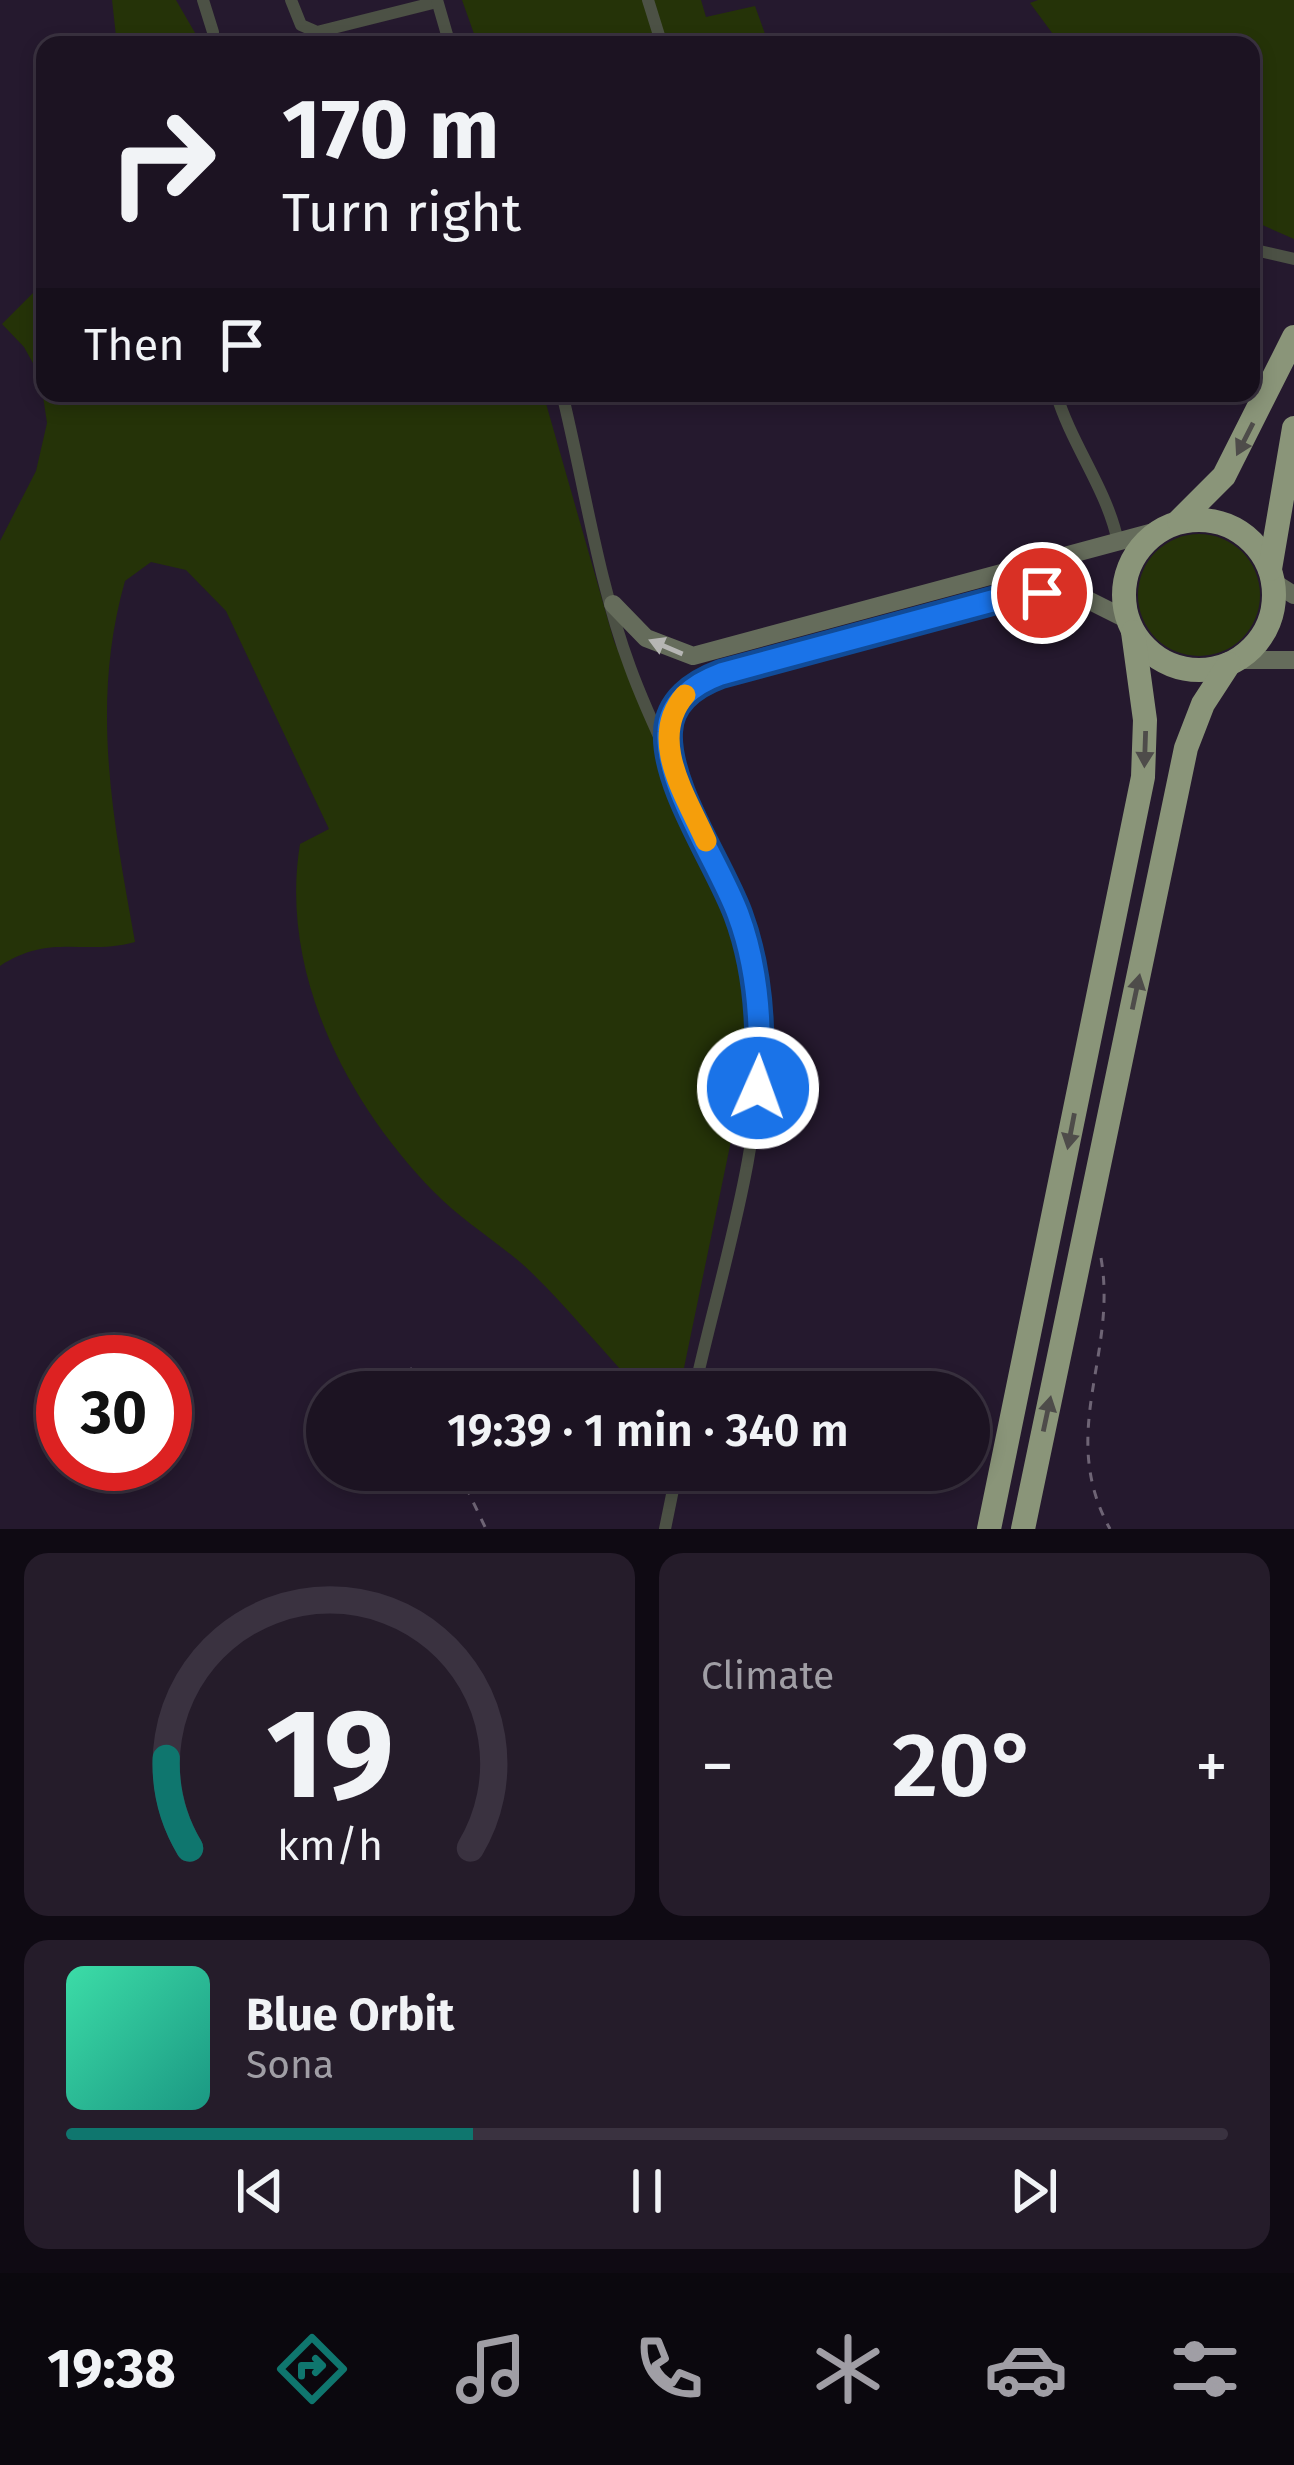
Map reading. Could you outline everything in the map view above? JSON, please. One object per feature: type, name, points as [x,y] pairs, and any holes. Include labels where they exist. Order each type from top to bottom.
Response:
[{"type":"highway","points":[[989,1529],[1143,777],[1145,720],[1124,595],[1128,569],[1141,546],[1202,503],[1224,476],[1294,337]]},
{"type":"highway","points":[[1023,1529],[1186,748],[1203,704],[1233,662],[1257,644],[1270,621],[1279,582],[1294,428]]},
{"type":"highway","points":[[1167,527],[1199,520],[1237,530],[1257,547],[1279,582]]},
{"type":"highway","points":[[1131,626],[1150,652],[1173,666],[1199,670],[1233,662]]},
{"type":"main road","points":[[613,604],[646,638],[693,656],[1167,527]]},
{"type":"main road","points":[[676,773],[668,739],[672,713],[688,692],[721,674],[1028,593],[1088,600],[1131,626]]},
{"type":"main road","points":[[1233,662],[1294,660]]},
{"type":"street","points":[[203,0],[213,32]]},
{"type":"street","points":[[291,0],[306,28],[338,28],[437,1],[447,36]]},
{"type":"street","points":[[648,0],[659,36]]},
{"type":"street","points":[[338,28],[341,36]]},
{"type":"street","points":[[1260,251],[1294,259]]},
{"type":"street","points":[[564,402],[629,665],[739,915],[752,962],[760,1027],[754,1118],[699,1371]]},
{"type":"street","points":[[1059,402],[1068,431],[1112,510],[1118,542]]},
{"type":"street","points":[[664,1529],[672,1491]]},
{"type":"path","points":[[1084,1231],[1100,1257],[1105,1288],[1088,1403],[1087,1469],[1110,1529]]},
{"type":"path","points":[[468,1491],[486,1529]]},
{"type":"green space","points":[[112,0],[176,0],[197,36],[116,36]]},
{"type":"green space","points":[[462,0],[701,0],[706,17],[755,6],[766,36],[475,36]]},
{"type":"green space","points":[[1294,0],[1294,239],[1260,224],[1260,36],[1054,36],[1030,3]]},
{"type":"green space","points":[[36,290],[36,369],[24,347],[2,324]]},
{"type":"green space","points":[[44,402],[546,402],[614,641],[736,932],[751,1003],[749,1054],[683,1371],[623,1371],[533,1274],[434,1192],[373,1118],[326,1032],[300,939],[296,892],[300,844],[329,829],[226,611],[186,570],[151,562],[125,581],[114,627],[107,717],[109,762],[135,942],[35,950],[0,966],[0,541],[36,471],[47,423]]},
{"type":"green space","points":[[1199,534],[1222,538],[1242,552],[1256,572],[1260,595],[1256,618],[1242,638],[1222,652],[1199,656],[1176,652],[1156,638],[1142,618],[1138,595],[1142,572],[1156,552],[1176,538]]},
{"type":"slow traffic","points":[[685,695],[672,713],[668,739],[676,773],[706,841]]},
{"type":"route","points":[[758,1088],[760,1027],[752,962],[739,915],[676,773],[668,739],[672,713],[688,692],[721,674],[1007,597],[1042,593]]}]
